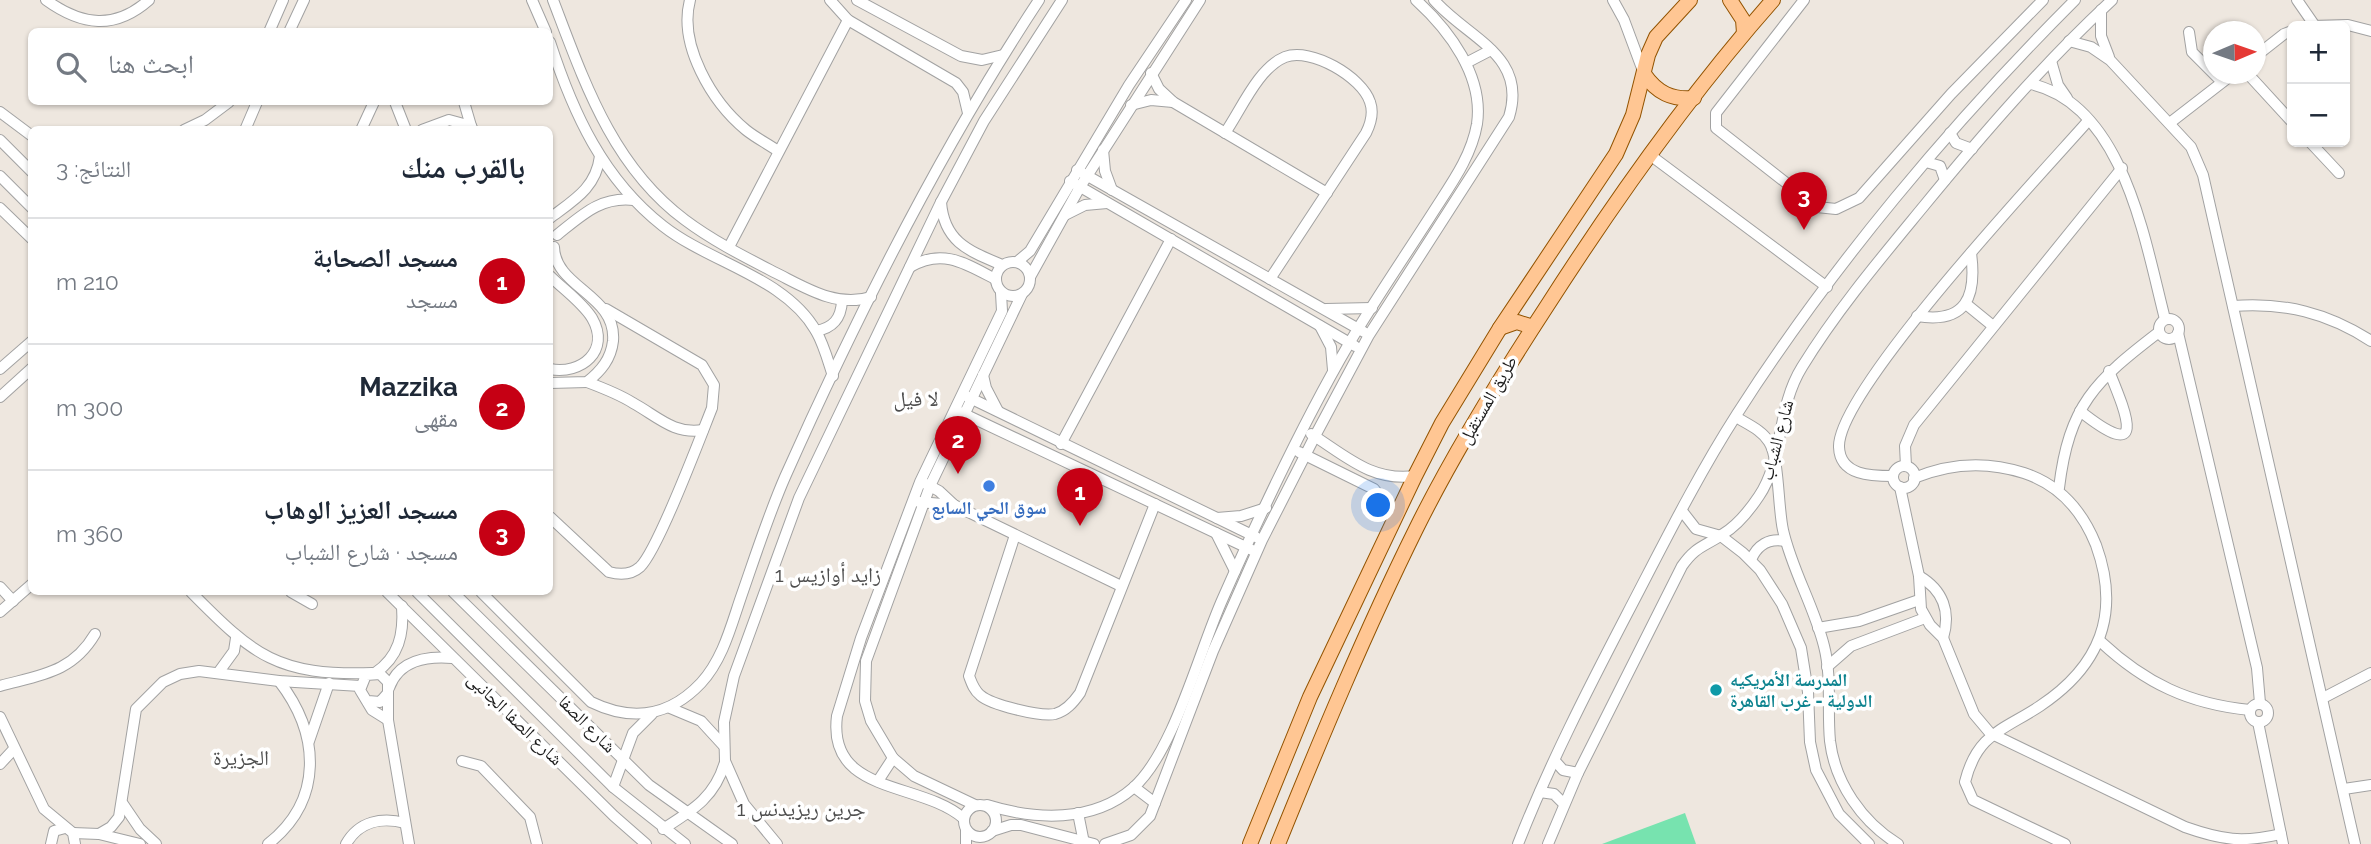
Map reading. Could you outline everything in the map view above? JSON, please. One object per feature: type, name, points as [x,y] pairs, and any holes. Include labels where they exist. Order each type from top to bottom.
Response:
[{"type":"main road","name":"طريق المستقبل","points":[[1250,844],[1310,697],[1415,476],[1500,328],[1616,154],[1633,115],[1656,37],[1689,0]]},
{"type":"main road","points":[[1730,0],[1743,20],[1744,33]]},
{"type":"main road","name":"طريق المستقبل","points":[[1278,844],[1335,707],[1415,530],[1487,401],[1585,246],[1650,155],[1744,33],[1773,0]]},
{"type":"main road","points":[[1644,74],[1651,84],[1670,97],[1694,98]]},
{"type":"main road","points":[[1500,328],[1517,322],[1533,327]]},
{"type":"main road","points":[[1310,697],[1320,707],[1335,707]]},
{"type":"main road","points":[[1292,740],[1301,738],[1309,742],[1314,757]]},
{"type":"street","points":[[46,0],[70,15],[101,23],[131,15],[149,0]]},
{"type":"street","points":[[271,28],[283,0]]},
{"type":"street","points":[[291,28],[304,0]]},
{"type":"street","points":[[532,0],[544,28]]},
{"type":"street","points":[[553,0],[587,87],[611,136],[643,181],[682,218],[790,280],[842,302],[871,297]]},
{"type":"street","points":[[690,0],[686,14],[689,40],[711,89],[746,130],[778,151]]},
{"type":"street","points":[[830,0],[848,20],[948,76],[963,92],[968,113]]},
{"type":"street","points":[[857,0],[961,56],[982,60],[1003,55]]},
{"type":"street","points":[[484,595],[591,702],[628,715],[670,708],[688,695],[716,662],[771,511],[871,297],[968,113],[1039,0]]},
{"type":"street","points":[[776,844],[744,804],[725,761],[724,722],[734,676],[799,498],[822,447],[941,202],[984,121],[1062,0]]},
{"type":"street","points":[[941,202],[942,215],[954,240],[965,249],[1002,265],[1017,262],[1030,251],[1075,184],[1131,81],[1186,0]]},
{"type":"street","points":[[1082,173],[1103,150],[1200,0]]},
{"type":"street","points":[[1105,844],[1116,842],[1142,826],[1155,803],[1213,651],[1257,552],[1257,538],[1266,508],[1294,449],[1358,329],[1466,159],[1477,122],[1475,92],[1466,63],[1452,39],[1416,0]]},
{"type":"street","points":[[918,502],[866,661],[866,701],[880,739],[893,758],[914,776],[975,805],[1032,815],[1078,813],[1108,804],[1134,787],[1152,769],[1164,747],[1205,637],[1246,547],[1257,538],[1306,455],[1369,335],[1501,130],[1511,110],[1514,88],[1506,67],[1491,50],[1434,0]]},
{"type":"street","points":[[1804,0],[1716,113],[1715,123],[1716,128],[1817,207],[1836,209],[1858,198],[1951,93],[2043,0]]},
{"type":"street","name":"شارع الشباب","points":[[1518,844],[1555,761],[1682,511],[1735,417],[1827,287],[1926,162],[2075,0]]},
{"type":"street","name":"شارع الشباب","points":[[1548,844],[1578,773],[1682,566],[1701,544],[1721,536],[1744,516],[1762,492],[1775,455],[1784,407],[1801,368],[1855,291],[1945,180],[2069,41],[2112,0]]},
{"type":"street","points":[[2297,0],[2311,21]]},
{"type":"street","points":[[1620,3],[1644,74]]},
{"type":"street","points":[[2101,10],[2101,36],[2110,60]]},
{"type":"street","points":[[729,247],[848,20]]},
{"type":"street","points":[[2350,26],[2371,31]]},
{"type":"street","points":[[2189,32],[2192,52],[2203,63]]},
{"type":"street","points":[[2266,48],[2287,32]]},
{"type":"street","points":[[1015,36],[1032,47]]},
{"type":"street","points":[[2069,41],[2091,47],[2110,60],[2191,146],[2203,175],[2355,844]]},
{"type":"street","points":[[553,50],[569,95],[600,156],[634,200],[681,239],[787,299],[816,331],[833,376]]},
{"type":"street","points":[[1466,63],[1491,50]]},
{"type":"street","points":[[1225,133],[1273,64],[1300,54],[1326,61],[1366,93],[1373,114],[1366,133],[1270,279]]},
{"type":"street","points":[[2051,61],[2058,85],[2072,106]]},
{"type":"street","points":[[1152,73],[1159,89],[1172,102],[1327,193]]},
{"type":"street","points":[[1131,81],[1142,88]]},
{"type":"street","points":[[2031,84],[2053,91],[2072,106],[2107,142],[2122,168],[2138,215],[2165,319]]},
{"type":"street","points":[[2171,122],[2219,84]]},
{"type":"street","points":[[2257,84],[2287,117]]},
{"type":"street","points":[[569,95],[587,87]]},
{"type":"street","points":[[1131,105],[1151,100],[1172,102]]},
{"type":"street","points":[[193,126],[224,105]]},
{"type":"street","points":[[247,126],[256,105]]},
{"type":"street","points":[[363,126],[373,105]]},
{"type":"street","points":[[396,105],[404,126]]},
{"type":"street","points":[[465,105],[471,126]]},
{"type":"street","points":[[0,112],[28,133]]},
{"type":"street","points":[[433,126],[449,120],[466,126]]},
{"type":"street","points":[[1893,476],[1857,473],[1845,464],[1839,449],[1841,433],[1854,407],[1917,316],[2088,121]]},
{"type":"street","points":[[1477,122],[1501,130]]},
{"type":"street","points":[[1950,133],[1956,143],[1972,149]]},
{"type":"street","points":[[0,140],[28,168]]},
{"type":"street","points":[[2315,147],[2339,173]]},
{"type":"street","points":[[1103,150],[1105,171],[1112,190]]},
{"type":"street","points":[[1650,155],[1827,287]]},
{"type":"street","points":[[553,218],[586,191],[596,175],[600,156]]},
{"type":"street","points":[[1926,162],[1941,166],[1945,180]]},
{"type":"street","points":[[1914,478],[1906,466],[1905,446],[1914,425],[2122,168]]},
{"type":"street","points":[[1082,173],[1369,335]]},
{"type":"street","points":[[0,176],[28,204]]},
{"type":"street","points":[[1075,184],[1362,350]]},
{"type":"street","points":[[1030,277],[1065,215],[1075,184]]},
{"type":"street","points":[[553,246],[557,235],[596,204],[615,199],[634,200]]},
{"type":"street","points":[[1065,215],[1085,205],[1107,203]]},
{"type":"street","points":[[0,208],[28,235]]},
{"type":"street","points":[[553,226],[557,235]]},
{"type":"street","points":[[1061,444],[1171,239]]},
{"type":"street","points":[[553,251],[561,268],[606,309],[702,365],[714,385],[715,397],[650,550],[640,566],[631,572],[609,572],[553,520]]},
{"type":"street","points":[[1917,316],[1936,319],[1953,315],[1966,304],[1973,289],[1971,253]]},
{"type":"street","points":[[1220,268],[1228,256]]},
{"type":"street","points":[[910,267],[921,260],[947,257],[995,279],[1002,293],[1002,311],[967,396],[925,484],[861,638],[834,734],[848,765],[862,775],[949,809],[975,837],[987,837],[1011,825],[1021,825],[1089,843]]},
{"type":"street","points":[[967,396],[983,374],[1030,283],[1028,270],[1017,262]]},
{"type":"street","points":[[995,279],[1002,265]]},
{"type":"street","points":[[553,279],[592,318],[597,340],[589,360],[570,371],[553,369]]},
{"type":"street","points":[[1002,293],[1008,296],[1022,294]]},
{"type":"street","points":[[585,310],[595,300]]},
{"type":"street","points":[[816,331],[832,325],[841,310],[842,302]]},
{"type":"street","points":[[1966,304],[1993,326]]},
{"type":"street","points":[[2233,306],[2260,304],[2298,309],[2350,327],[2371,341]]},
{"type":"street","points":[[1322,309],[1372,308]]},
{"type":"street","points":[[553,383],[574,385],[587,382],[607,362],[611,349],[611,322],[606,309]]},
{"type":"street","points":[[2059,488],[2062,462],[2080,411],[2109,371],[2159,332],[2160,324],[2165,319]]},
{"type":"street","points":[[2165,319],[2176,321],[2257,668],[2260,703],[2268,709],[2268,713],[2258,722]]},
{"type":"street","points":[[1319,324],[1331,347],[1333,374]]},
{"type":"street","points":[[2159,332],[2166,339],[2178,333]]},
{"type":"street","points":[[0,369],[28,344]]},
{"type":"street","points":[[570,371],[574,385]]},
{"type":"street","points":[[2080,411],[2107,433],[2115,436],[2123,434],[2129,426],[2109,371]]},
{"type":"street","points":[[0,397],[28,372]]},
{"type":"street","points":[[983,374],[986,388],[999,413]]},
{"type":"street","points":[[587,382],[630,401],[673,428],[693,432],[703,430]]},
{"type":"street","points":[[967,396],[1257,538]]},
{"type":"street","points":[[959,411],[1257,552]]},
{"type":"street","points":[[1735,417],[1760,432],[1775,455],[1777,501],[1785,541],[1818,628],[1828,667],[1830,742],[1836,766],[1853,802],[1877,828],[1898,844]]},
{"type":"street","points":[[1304,429],[1379,475],[1397,478],[1415,476]]},
{"type":"street","points":[[804,439],[822,447]]},
{"type":"street","points":[[1294,449],[1374,489],[1396,516]]},
{"type":"street","points":[[1900,487],[1909,486],[1914,478],[1934,470],[1986,465],[2035,477],[2059,488],[2091,533],[2101,559],[2106,600],[2101,642],[2064,688],[2041,706],[1990,733],[1968,772],[1967,792],[1982,805],[2065,844]]},
{"type":"street","points":[[1893,476],[1897,468],[1906,466]]},
{"type":"street","points":[[1104,480],[1110,468]]},
{"type":"street","points":[[1893,476],[1900,487],[1919,576],[1919,600],[1925,618],[1942,638],[1974,714],[1990,733],[2206,834],[2248,841],[2282,839],[2258,722]]},
{"type":"street","points":[[925,484],[954,505],[1121,586]]},
{"type":"street","points":[[918,502],[954,505]]},
{"type":"street","points":[[1015,535],[971,663],[969,676],[973,688],[981,697],[1042,715],[1053,714],[1073,703],[1080,693],[1155,504]]},
{"type":"street","points":[[1216,518],[1241,516],[1266,508]]},
{"type":"street","points":[[1682,511],[1696,529],[1721,536],[1751,561],[1782,604],[1801,648],[1808,692],[1810,742],[1816,770],[1839,814],[1869,844]]},
{"type":"street","points":[[1216,533],[1235,571]]},
{"type":"street","points":[[1751,561],[1762,545],[1773,540],[1785,541]]},
{"type":"street","points":[[1919,576],[1942,598],[1947,617],[1942,638]]},
{"type":"street","points":[[0,587],[13,601]]},
{"type":"street","points":[[0,612],[28,588]]},
{"type":"street","points":[[195,595],[236,638],[263,656],[292,668],[373,673],[385,677],[389,690]]},
{"type":"street","points":[[296,595],[312,604]]},
{"type":"street","name":"شارع الصفا الجانبى","points":[[390,595],[614,816],[646,844]]},
{"type":"street","points":[[359,686],[395,654],[402,631],[400,604],[404,595]]},
{"type":"street","name":"شارع الصفا","points":[[420,595],[613,787],[685,844]]},
{"type":"street","name":"شارع الصفا","points":[[456,595],[623,760],[686,814],[732,844]]},
{"type":"street","points":[[1818,628],[1870,617],[1919,600]]},
{"type":"street","points":[[1870,617],[1877,635]]},
{"type":"street","points":[[1828,667],[1841,652],[1877,635],[1925,618]]},
{"type":"street","points":[[0,686],[60,669],[80,655],[95,634]]},
{"type":"street","points":[[218,673],[228,663],[236,638]]},
{"type":"street","points":[[2101,642],[2126,665],[2175,693],[2218,707],[2250,710],[2260,703]]},
{"type":"street","points":[[395,654],[405,666]]},
{"type":"street","points":[[410,844],[388,720],[389,690],[393,678],[405,666],[421,659],[452,658]]},
{"type":"street","points":[[99,834],[111,827],[119,817],[123,804],[136,709],[148,694],[171,678],[199,671],[279,681],[329,682],[359,686]]},
{"type":"street","points":[[2323,698],[2371,673]]},
{"type":"street","points":[[268,844],[284,832],[298,813],[307,791],[311,767],[301,717],[279,681]]},
{"type":"street","points":[[308,744],[329,682]]},
{"type":"street","points":[[359,686],[361,695],[379,717],[388,720]]},
{"type":"street","points":[[368,701],[380,702],[389,690]]},
{"type":"street","points":[[843,701],[866,701]]},
{"type":"street","points":[[578,716],[591,702]]},
{"type":"street","points":[[670,708],[701,721],[723,745]]},
{"type":"street","points":[[2250,710],[2253,720],[2258,722]]},
{"type":"street","points":[[613,787],[633,733],[654,712]]},
{"type":"street","points":[[529,730],[543,716]]},
{"type":"street","points":[[0,718],[44,810],[71,835]]},
{"type":"street","points":[[0,764],[15,749]]},
{"type":"street","points":[[878,781],[893,758]]},
{"type":"street","points":[[462,761],[481,766],[530,817],[537,844]]},
{"type":"street","points":[[663,829],[712,792],[725,761]]},
{"type":"street","points":[[1555,761],[1563,770],[1578,773]]},
{"type":"street","points":[[2344,789],[2371,785]]},
{"type":"street","points":[[1134,787],[1155,803]]},
{"type":"street","points":[[1540,792],[1554,794],[1564,804]]},
{"type":"street","points":[[123,804],[140,829],[156,844]]},
{"type":"street","points":[[966,844],[965,824],[975,805]]},
{"type":"street","points":[[987,805],[996,820],[987,837]]},
{"type":"street","points":[[1078,813],[1089,843]]},
{"type":"street","points":[[346,844],[359,828],[373,821],[389,819],[405,823]]},
{"type":"street","points":[[50,843],[54,831],[71,835],[99,834],[140,844]]},
{"type":"green space","points":[[1685,813],[1696,844],[1602,844]]},
{"type":"place","name":"مسجد العزيز الوهاب","points":[[1804,230]]},
{"type":"place","name":"Mazzika","points":[[958,474]]},
{"type":"place","name":"سوق الحي السابع","points":[[989,486]]},
{"type":"place","name":"مسجد الصحابة","points":[[1080,526]]},
{"type":"place","name":"المدرسة الأمريكيه الدولية - غرب القاهرة","points":[[1716,690]]},
{"type":"district","name":"لا فيل","points":[[916,399]]},
{"type":"district","name":"زايد أوازيس 1","points":[[828,575]]},
{"type":"district","name":"الجزيرة","points":[[241,758]]},
{"type":"district","name":"جرين ريزيدنس 1","points":[[801,809]]}]
